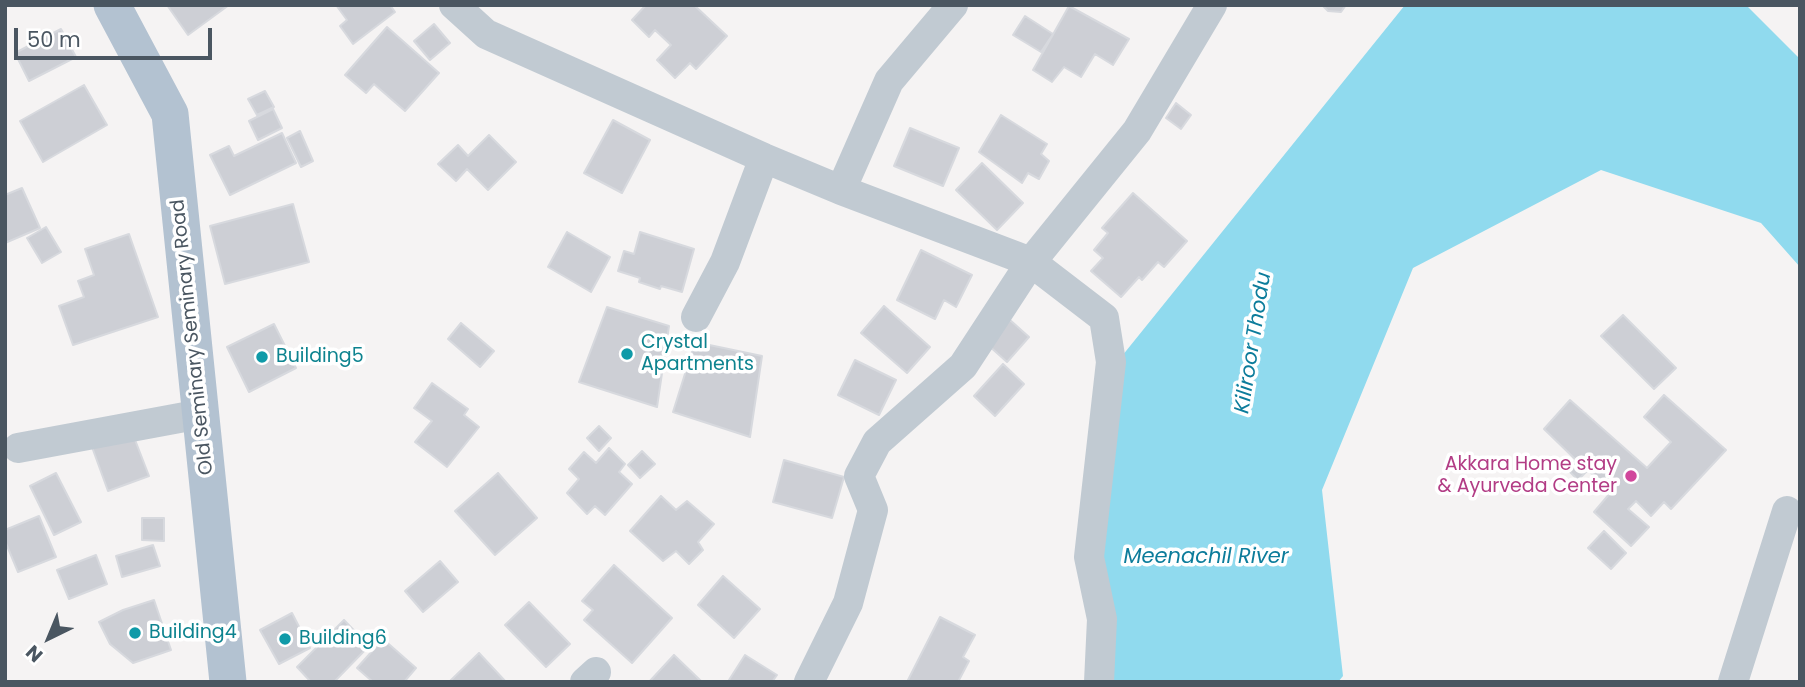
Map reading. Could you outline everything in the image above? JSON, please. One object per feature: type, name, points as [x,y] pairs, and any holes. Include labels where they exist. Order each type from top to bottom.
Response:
[{"type":"main road","name":"Old Seminary Seminary Road","points":[[112,5],[170,114],[228,682]]},
{"type":"street","points":[[454,5],[486,34],[764,158],[1031,262],[1104,317],[1111,362],[1089,556],[1102,619],[1099,682]]},
{"type":"street","points":[[841,190],[889,81],[953,5]]},
{"type":"street","points":[[809,682],[848,603],[873,510],[859,476],[877,442],[963,366],[1031,262],[1137,131],[1212,5]]},
{"type":"street","points":[[696,317],[725,262],[764,158]]},
{"type":"street","points":[[18,448],[201,415]]},
{"type":"street","points":[[1733,682],[1787,511]]},
{"type":"water","name":"Meenachil River","points":[[1405,5],[1746,5],[1800,59],[1800,267],[1761,223],[1601,170],[1413,268],[1322,490],[1343,676],[1338,682],[1102,682],[1080,560],[1122,356]]},
{"type":"building","points":[[167,5],[229,5],[188,35]]},
{"type":"building","points":[[336,5],[390,5],[395,12],[353,44],[340,26],[347,20]]},
{"type":"building","points":[[646,5],[694,5],[727,36],[696,69],[690,63],[675,78],[657,60],[671,45],[655,30],[649,37],[632,20]]},
{"type":"building","points":[[1322,5],[1346,5],[1341,12],[1328,11]]},
{"type":"building","points":[[1069,6],[1129,39],[1113,65],[1095,54],[1081,77],[1064,67],[1052,82],[1033,70]]},
{"type":"building","points":[[1025,16],[1053,34],[1041,52],[1013,35]]},
{"type":"building","points":[[434,24],[450,43],[430,60],[414,41]]},
{"type":"building","points":[[387,27],[439,73],[405,111],[374,84],[366,93],[345,75]]},
{"type":"building","points":[[61,29],[76,57],[29,81],[15,53]]},
{"type":"building","points":[[84,85],[107,125],[43,162],[20,121]]},
{"type":"building","points":[[265,91],[274,107],[257,115],[248,99]]},
{"type":"building","points":[[1176,103],[1191,115],[1181,129],[1166,118]]},
{"type":"building","points":[[273,109],[282,128],[258,140],[249,121]]},
{"type":"building","points":[[1001,115],[1047,144],[1041,154],[1049,161],[1039,179],[1028,173],[1022,183],[979,152]]},
{"type":"building","points":[[613,120],[650,140],[622,193],[584,173]]},
{"type":"building","points":[[910,128],[959,148],[943,186],[894,166]]},
{"type":"building","points":[[300,131],[313,161],[301,167],[287,138]]},
{"type":"building","points":[[282,133],[296,163],[230,195],[210,155],[229,146],[234,156]]},
{"type":"building","points":[[489,135],[516,162],[488,190],[467,169],[456,181],[438,164],[458,145],[468,156]]},
{"type":"building","points":[[982,163],[1023,203],[997,230],[956,190]]},
{"type":"building","points":[[22,188],[40,228],[5,243],[5,195]]},
{"type":"building","points":[[1133,193],[1187,241],[1164,267],[1158,262],[1142,280],[1139,277],[1121,297],[1091,271],[1103,258],[1094,250],[1108,233],[1102,228]]},
{"type":"building","points":[[293,204],[309,262],[225,284],[210,226]]},
{"type":"building","points":[[46,227],[61,252],[42,263],[27,238]]},
{"type":"building","points":[[567,232],[610,257],[591,292],[548,267]]},
{"type":"building","points":[[640,232],[694,249],[682,292],[661,286],[660,289],[639,282],[640,278],[618,271],[624,251],[634,254]]},
{"type":"building","points":[[129,234],[158,317],[73,345],[59,306],[84,297],[78,281],[94,275],[85,249]]},
{"type":"building","points":[[921,250],[972,275],[956,307],[944,300],[935,319],[897,300]]},
{"type":"building","points":[[884,306],[930,347],[907,373],[861,333]]},
{"type":"building","name":"Crystal Apartments","points":[[607,307],[669,326],[657,407],[579,382]]},
{"type":"building","points":[[1623,315],[1676,368],[1654,389],[1601,336]]},
{"type":"building","points":[[1010,320],[1029,337],[1007,362],[988,345]]},
{"type":"building","points":[[461,323],[494,351],[480,367],[448,339]]},
{"type":"building","name":"Building5","points":[[274,324],[296,368],[249,392],[227,347]]},
{"type":"building","name":"Crystal Apartments","points":[[695,342],[762,356],[750,437],[673,412]]},
{"type":"building","points":[[855,360],[896,380],[879,415],[838,395]]},
{"type":"building","points":[[1003,364],[1024,384],[995,416],[974,396]]},
{"type":"building","points":[[432,383],[468,409],[464,415],[479,427],[447,467],[415,442],[432,421],[414,408]]},
{"type":"building","points":[[1664,395],[1726,450],[1671,509],[1664,502],[1651,516],[1636,501],[1628,509],[1649,527],[1631,546],[1594,512],[1611,492],[1588,470],[1578,480],[1567,469],[1576,460],[1544,429],[1570,400],[1647,468],[1671,442],[1644,417]]},
{"type":"building","points":[[599,426],[611,438],[599,451],[587,438]]},
{"type":"building","points":[[132,432],[149,476],[108,491],[92,447]]},
{"type":"building","points":[[609,448],[625,464],[619,472],[632,484],[605,515],[595,506],[587,514],[567,493],[579,479],[569,469],[584,452],[596,463]]},
{"type":"building","points":[[642,451],[655,464],[640,478],[628,465]]},
{"type":"building","points":[[784,460],[844,477],[832,518],[773,502]]},
{"type":"building","points":[[56,473],[81,522],[54,535],[30,486]]},
{"type":"building","points":[[498,473],[537,518],[495,555],[455,511]]},
{"type":"building","points":[[661,496],[676,510],[687,501],[714,524],[698,542],[703,550],[689,564],[676,551],[663,561],[630,531]]},
{"type":"building","points":[[39,516],[56,557],[18,572],[5,541],[5,530]]},
{"type":"building","points":[[142,518],[164,518],[164,541],[142,540]]},
{"type":"building","points":[[1604,531],[1626,553],[1611,569],[1588,548]]},
{"type":"building","points":[[153,545],[160,566],[122,577],[116,556]]},
{"type":"building","points":[[96,555],[107,584],[69,599],[57,570]]},
{"type":"building","points":[[440,561],[458,582],[423,612],[405,591]]},
{"type":"building","points":[[614,565],[672,618],[632,663],[584,620],[593,610],[582,601]]},
{"type":"building","points":[[723,576],[760,609],[734,638],[698,605]]},
{"type":"building","name":"Building4","points":[[154,600],[171,650],[133,663],[110,644],[99,622],[123,610]]},
{"type":"building","points":[[529,602],[570,644],[546,667],[505,625]]},
{"type":"building","name":"Building6","points":[[292,613],[310,648],[279,664],[260,630]]},
{"type":"building","points":[[940,617],[975,635],[963,657],[969,661],[958,682],[907,682]]},
{"type":"building","points":[[344,620],[369,646],[334,682],[311,682],[297,667]]},
{"type":"building","points":[[383,639],[416,668],[404,682],[373,682],[357,668]]},
{"type":"building","points":[[479,653],[506,682],[449,682]]},
{"type":"building","points":[[674,655],[701,681],[701,682],[649,682]]},
{"type":"building","points":[[745,655],[777,675],[772,682],[729,680]]},
{"type":"place","name":"Crystal Apartments","points":[[627,354]]},
{"type":"place","name":"Building5","points":[[262,357]]},
{"type":"place","name":"Akkara Home stay & Ayurveda Center","points":[[1631,476]]},
{"type":"place","name":"Building4","points":[[135,633]]},
{"type":"place","name":"Building6","points":[[285,639]]},
{"type":"water label","name":"Kiliroor Thodu","points":[[1254,343]]}]
